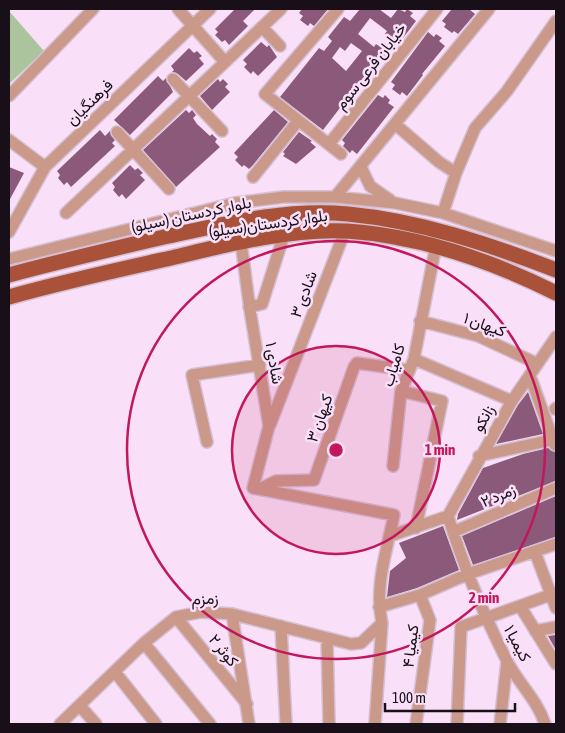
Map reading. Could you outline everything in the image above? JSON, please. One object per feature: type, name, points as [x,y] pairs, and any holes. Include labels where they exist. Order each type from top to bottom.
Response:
[{"type":"main road","name":"بلوار کردستان (سیلو)","points":[[9,275],[74,258],[245,219],[298,214],[346,214],[440,230],[502,249],[556,270]]},
{"type":"main road","name":"بلوار کردستان(سیلو)","points":[[9,297],[241,242],[284,235],[345,231],[394,236],[436,245],[489,262],[556,294]]},
{"type":"main road","points":[[74,258],[84,278]]},
{"type":"street","points":[[9,96],[93,9]]},
{"type":"street","points":[[178,9],[226,62]]},
{"type":"street","name":"فرهنگیان","points":[[9,232],[45,167],[210,9]]},
{"type":"street","points":[[66,213],[130,149],[281,9]]},
{"type":"street","points":[[338,9],[265,94],[341,154]]},
{"type":"street","name":"خیابان فرعی سوم","points":[[329,144],[437,9]]},
{"type":"street","points":[[335,197],[489,9]]},
{"type":"street","points":[[556,9],[556,16]]},
{"type":"street","points":[[442,213],[475,128],[507,91],[556,21]]},
{"type":"street","points":[[262,27],[280,46]]},
{"type":"street","points":[[173,79],[222,131]]},
{"type":"street","points":[[253,177],[298,121]]},
{"type":"street","points":[[395,124],[439,162],[456,173]]},
{"type":"street","points":[[117,132],[130,149],[169,189]]},
{"type":"street","points":[[9,140],[45,167]]},
{"type":"street","points":[[361,167],[370,186],[395,203]]},
{"type":"street","points":[[9,259],[235,203],[284,197],[335,197],[395,203],[442,213],[556,251]]},
{"type":"street","name":"شادی ۳","points":[[269,426],[345,231]]},
{"type":"street","points":[[249,307],[262,304],[284,235]]},
{"type":"street","name":"شادی ۱","points":[[241,242],[249,307],[269,426],[256,488]]},
{"type":"street","name":"کامیاب","points":[[393,466],[401,391],[414,359],[436,245]]},
{"type":"street","name":"کیهان ۱","points":[[420,321],[478,336],[536,364]]},
{"type":"street","name":"زانکو","points":[[448,516],[479,456],[512,401],[556,337]]},
{"type":"street","points":[[414,359],[512,401]]},
{"type":"street","name":"کیهان ۳","points":[[256,488],[276,481],[314,480],[357,363],[408,370]]},
{"type":"street","points":[[207,442],[192,376],[260,365]]},
{"type":"street","points":[[479,456],[555,442],[530,376]]},
{"type":"street","points":[[401,391],[442,401],[416,528]]},
{"type":"street","points":[[256,488],[394,515],[383,562],[379,607],[382,623],[375,724]]},
{"type":"street","name":"زمرد ۲","points":[[453,532],[556,488]]},
{"type":"street","points":[[390,536],[448,516],[468,574]]},
{"type":"street","points":[[379,607],[420,595],[468,574],[556,544]]},
{"type":"street","points":[[535,552],[554,593],[556,608]]},
{"type":"street","name":"کیمیا ۱","points":[[468,574],[507,661],[541,710],[545,724]]},
{"type":"street","points":[[457,724],[461,627],[554,593]]},
{"type":"street","name":"کیمیا ۴","points":[[416,724],[430,620],[420,595]]},
{"type":"street","points":[[520,606],[556,664]]},
{"type":"street","name":"زمزم","points":[[60,724],[144,644],[176,617],[201,612],[232,614],[350,644],[361,643],[382,623]]},
{"type":"street","points":[[232,614],[247,704],[248,724]]},
{"type":"street","name":"کوثر ۲","points":[[176,617],[247,704]]},
{"type":"street","points":[[281,626],[286,724]]},
{"type":"street","points":[[535,631],[556,627]]},
{"type":"street","points":[[327,638],[329,724]]},
{"type":"street","points":[[144,644],[210,724]]},
{"type":"street","points":[[500,724],[507,661]]},
{"type":"street","points":[[115,672],[156,724]]},
{"type":"street","points":[[80,706],[96,724]]},
{"type":"green space","points":[[9,11],[44,51],[9,84]]},
{"type":"building","points":[[235,9],[255,9],[243,21],[248,26],[229,45],[225,40],[222,42],[215,35],[218,32],[215,29]]},
{"type":"building","points":[[302,9],[328,9],[314,26],[310,23],[308,26],[300,20],[303,16],[299,13]]},
{"type":"building","points":[[360,9],[379,9],[391,18],[398,9],[405,12],[407,9],[413,13],[410,16],[416,21],[400,42],[395,38],[393,40],[385,34],[387,31],[370,18],[358,34],[374,47],[376,44],[382,48],[380,51],[385,56],[369,76],[366,74],[323,130],[280,97],[319,48],[324,51],[332,41],[328,37],[344,17],[350,21]],"holes":[[[351,43],[362,51],[346,71],[332,58],[340,47],[345,51]]]},
{"type":"building","points":[[452,9],[469,9],[475,14],[458,34],[454,31],[452,33],[444,27],[446,24],[442,21]]},
{"type":"building","points":[[428,32],[434,37],[436,34],[442,38],[439,41],[445,46],[407,96],[402,92],[400,95],[392,89],[395,85],[391,82]]},
{"type":"building","points":[[261,42],[267,47],[269,45],[277,57],[258,76],[253,71],[251,74],[244,67],[247,64],[243,60]]},
{"type":"building","points":[[189,48],[194,53],[197,51],[202,56],[199,58],[204,64],[186,81],[178,74],[172,72],[174,70],[171,66]]},
{"type":"building","points":[[158,76],[163,81],[166,78],[173,92],[130,135],[114,120]]},
{"type":"building","points":[[218,79],[220,82],[223,79],[228,84],[225,87],[230,92],[212,110],[200,96]]},
{"type":"building","points":[[378,95],[383,98],[385,95],[390,100],[388,103],[394,107],[357,154],[352,150],[350,153],[343,146],[345,143],[342,140]]},
{"type":"building","points":[[186,110],[189,113],[192,110],[196,115],[193,118],[197,124],[210,136],[212,134],[217,139],[215,142],[220,147],[176,187],[143,150]]},
{"type":"building","points":[[274,110],[288,122],[249,169],[244,165],[242,167],[235,160],[238,157],[234,153]]},
{"type":"building","points":[[100,130],[105,136],[110,131],[115,140],[112,143],[115,146],[71,187],[67,182],[64,185],[58,178],[60,175],[57,171]]},
{"type":"building","points":[[299,132],[312,141],[310,142],[316,147],[296,164],[283,156],[285,154],[283,152]]},
{"type":"building","points":[[130,165],[135,170],[138,168],[143,173],[140,175],[145,180],[126,199],[122,194],[119,197],[113,190],[115,187],[112,183]]},
{"type":"building","points":[[9,167],[24,173],[9,201]]},
{"type":"building","points":[[528,392],[543,434],[496,444],[518,405]]},
{"type":"building","points":[[548,448],[556,452],[556,481],[457,520],[458,514],[483,468],[523,454]]},
{"type":"building","points":[[556,496],[556,537],[473,565],[462,536]]},
{"type":"building","points":[[443,526],[459,570],[417,588],[387,597],[390,571],[406,558],[399,543]]},
{"type":"building","points":[[556,635],[556,650],[548,636]]}]
